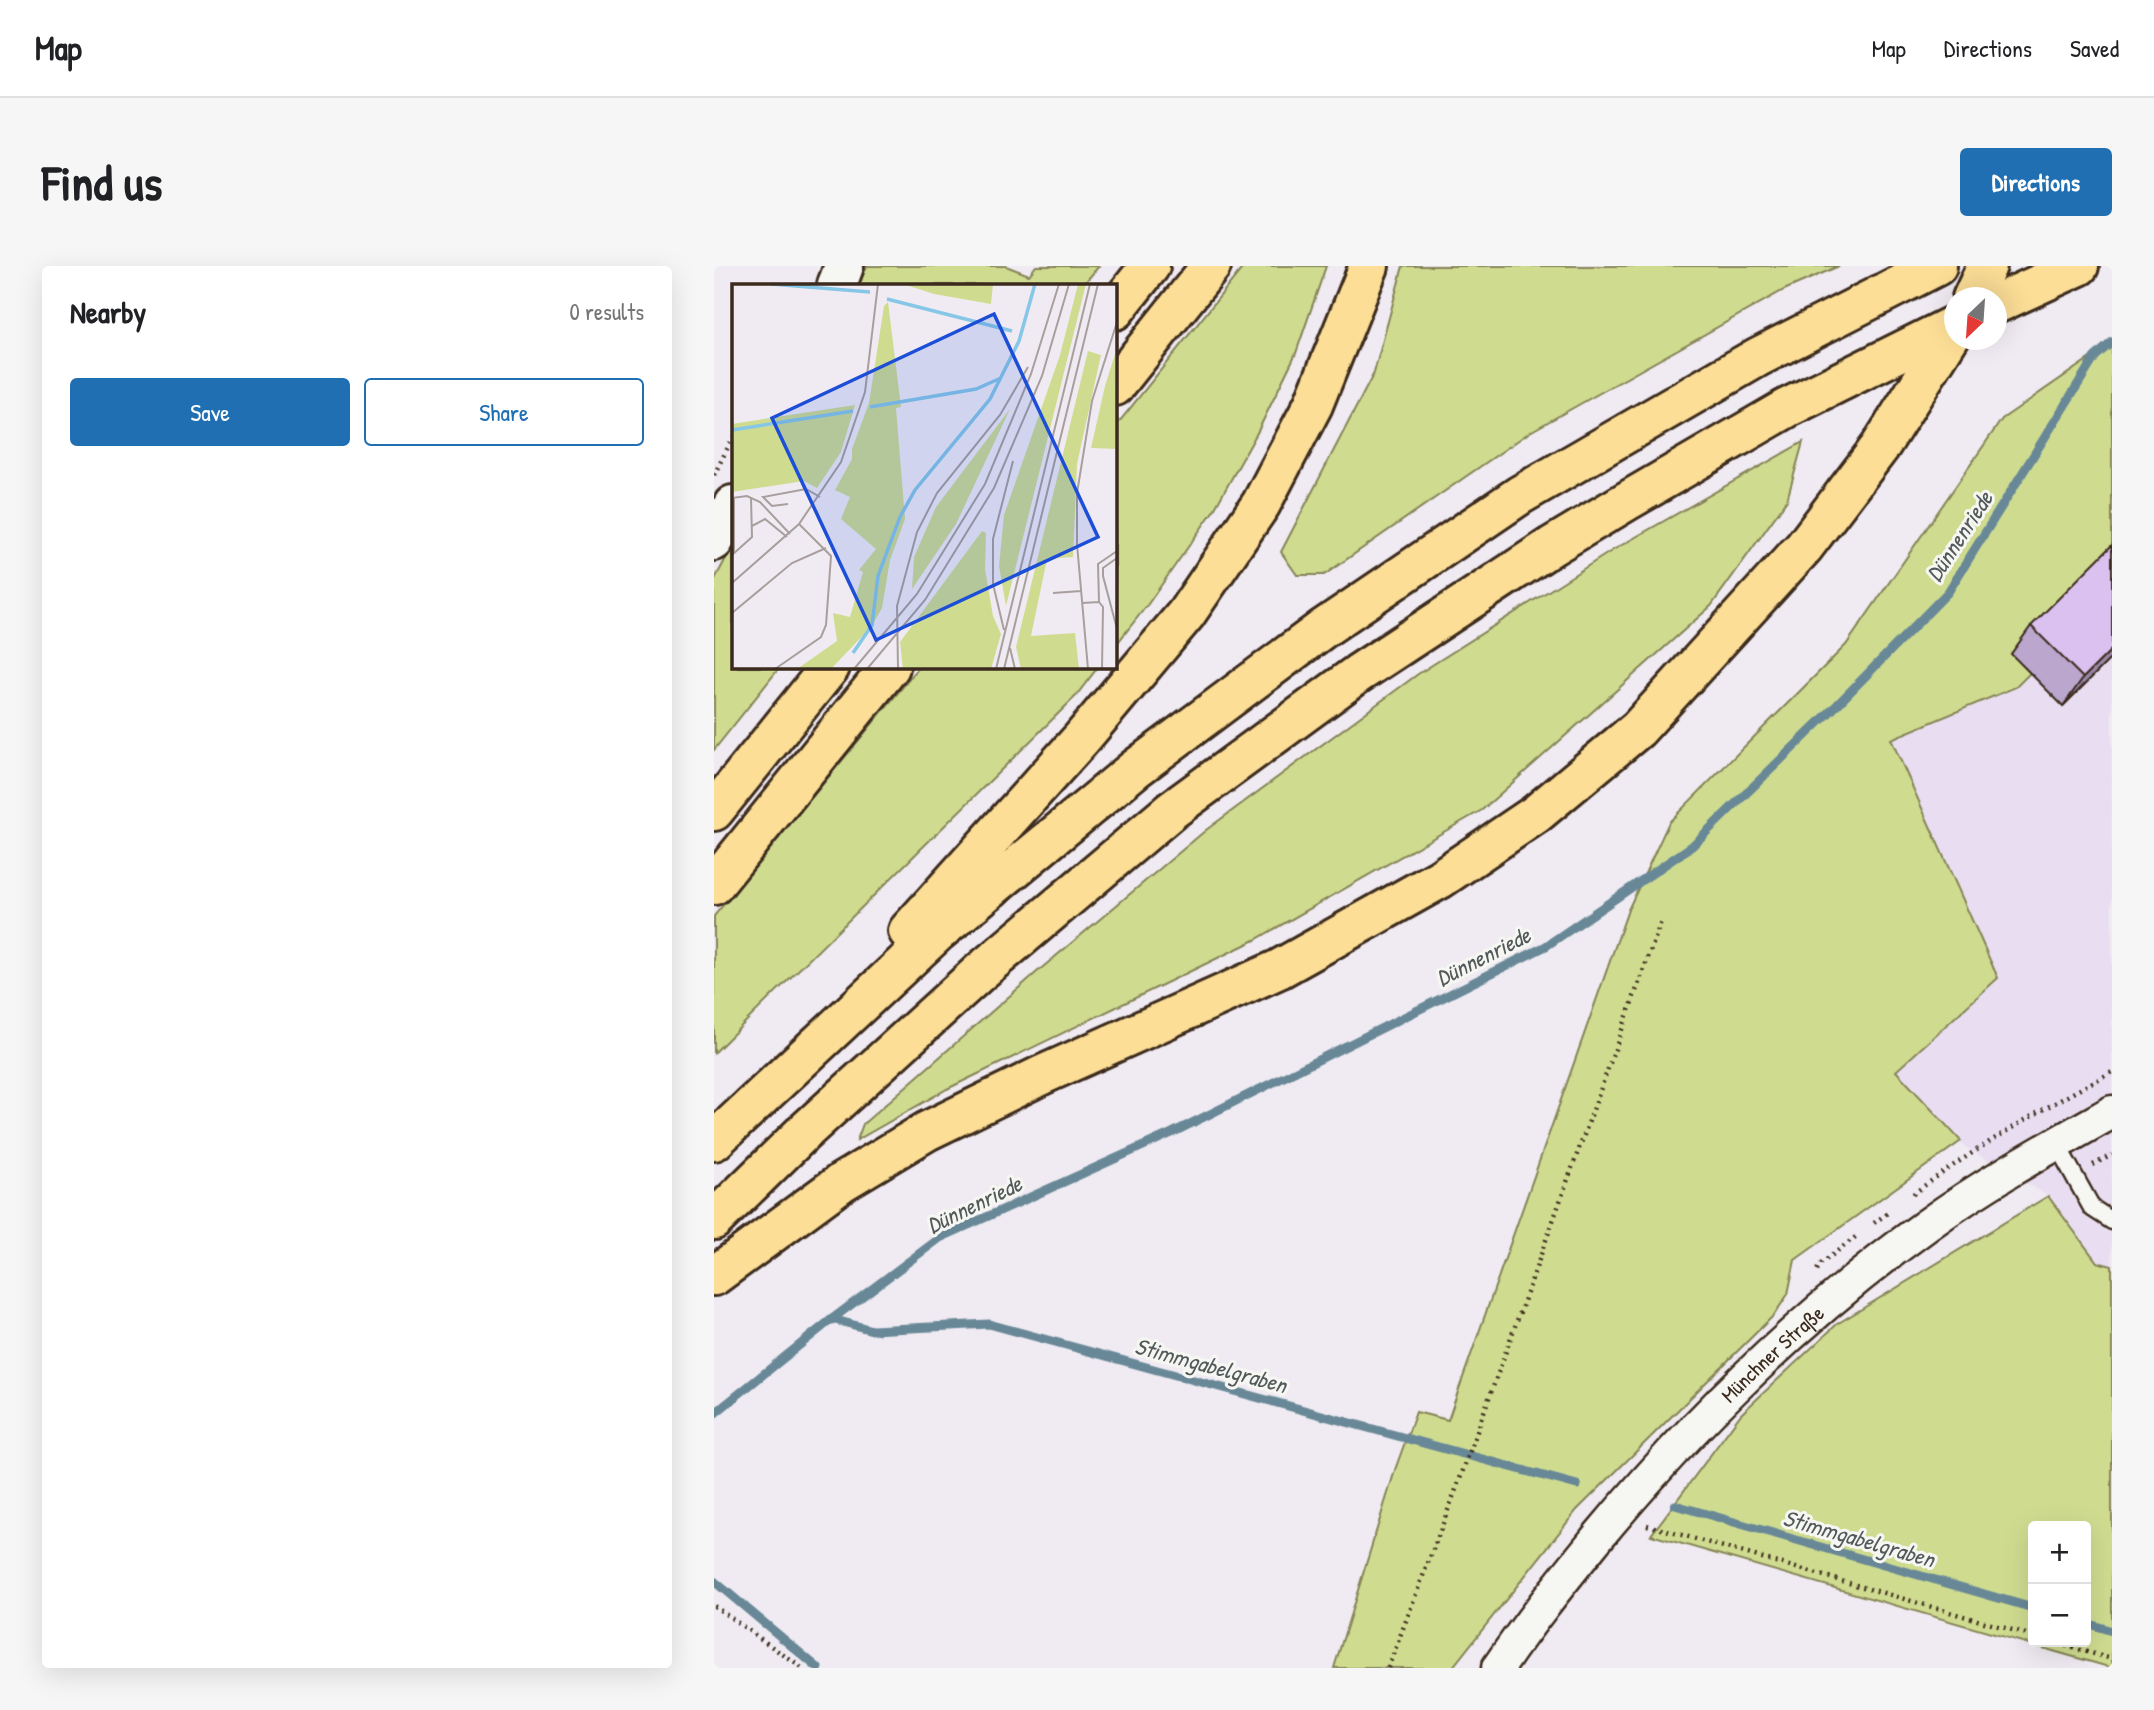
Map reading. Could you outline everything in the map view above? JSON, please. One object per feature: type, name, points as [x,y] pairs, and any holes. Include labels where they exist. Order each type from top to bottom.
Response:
[{"type":"highway","points":[[1116,309],[1150,266]]},
{"type":"highway","points":[[1116,385],[1211,266]]},
{"type":"highway","points":[[757,1099],[1082,738],[1186,614],[1261,504],[1300,430],[1313,405],[1369,266]]},
{"type":"highway","points":[[714,1141],[938,932],[1135,769],[1324,628],[1520,495],[1758,357],[1937,266]]},
{"type":"highway","points":[[1977,287],[1987,266]]},
{"type":"highway","points":[[2007,299],[2079,266]]},
{"type":"highway","points":[[714,1220],[802,1134],[980,972],[1172,810],[1359,673],[1552,546],[1787,408],[1944,333]]},
{"type":"highway","points":[[714,1276],[842,1182],[927,1131],[1042,1075],[1279,969],[1440,879],[1536,814],[1638,729],[1804,547],[1880,447],[1944,345]]},
{"type":"highway","points":[[714,811],[829,668]]},
{"type":"highway","points":[[714,886],[889,668]]},
{"type":"street","points":[[837,284],[844,266]]},
{"type":"street","points":[[714,541],[732,507]]},
{"type":"street","name":"Münchner Straße","points":[[1497,1668],[1568,1573],[1620,1511],[1718,1404],[1800,1326],[1864,1272],[1929,1224],[2056,1143],[2112,1112]]},
{"type":"lane","points":[[2056,1143],[2092,1208],[2112,1221]]},
{"type":"path","points":[[714,475],[732,439]]},
{"type":"path","points":[[1388,1668],[1458,1484],[1662,919]]},
{"type":"path","points":[[1620,1511],[1645,1525],[2028,1635]]},
{"type":"path","points":[[714,1606],[802,1668]]},
{"type":"path","points":[[2069,1647],[2112,1660]]},
{"type":"shaded area","points":[[2112,353],[2112,1266],[2097,1262],[2048,1196],[1945,1135],[1719,861]]},
{"type":"green space","points":[[867,266],[1006,266],[1029,275],[1036,266],[1099,266],[1084,284],[858,284]]},
{"type":"green space","points":[[1244,266],[1326,266],[1296,353],[1258,431],[1214,510],[1116,645],[1116,426]]},
{"type":"green space","points":[[1403,266],[1839,266],[1784,290],[1530,432],[1324,575],[1297,575],[1281,552],[1374,373]]},
{"type":"green space","points":[[2112,343],[2112,554],[2012,654],[2030,673],[2016,687],[1891,739],[1998,978],[1896,1071],[1961,1141],[1795,1260],[1788,1294],[1774,1315],[1577,1510],[1452,1668],[1334,1668],[1396,1467],[1416,1412],[1448,1420],[1628,910],[1669,822],[1846,645],[2002,419]]},
{"type":"green space","points":[[1803,442],[1787,500],[1711,606],[1482,810],[1255,940],[947,1089],[857,1140],[863,1124],[1037,972],[1206,830],[1418,674],[1613,550]]},
{"type":"green space","points":[[732,547],[732,668],[779,668],[714,750],[714,581]]},
{"type":"green space","points":[[918,668],[1097,668],[1075,697],[714,1053],[714,916]]},
{"type":"green space","points":[[2048,1196],[2097,1262],[2112,1266],[2112,1668],[2039,1647],[2091,1647],[2091,1521],[2028,1521],[2028,1644],[1651,1535],[1741,1414],[1837,1324]]},
{"type":"building","points":[[2112,545],[2112,649],[2083,678],[2031,626]]},
{"type":"waterway","name":"Dünnenriede","points":[[714,1414],[832,1319],[940,1238],[1172,1133],[1546,946],[1692,846],[1948,592],[2095,357],[2112,342]]},
{"type":"waterway","name":"Stimmgabelgraben","points":[[832,1319],[872,1330],[989,1324],[1577,1485]]},
{"type":"waterway","name":"Stimmgabelgraben","points":[[1675,1505],[2028,1607]]},
{"type":"waterway","points":[[714,1581],[818,1668]]},
{"type":"waterway","name":"Stimmgabelgraben","points":[[2091,1625],[2112,1631]]}]
